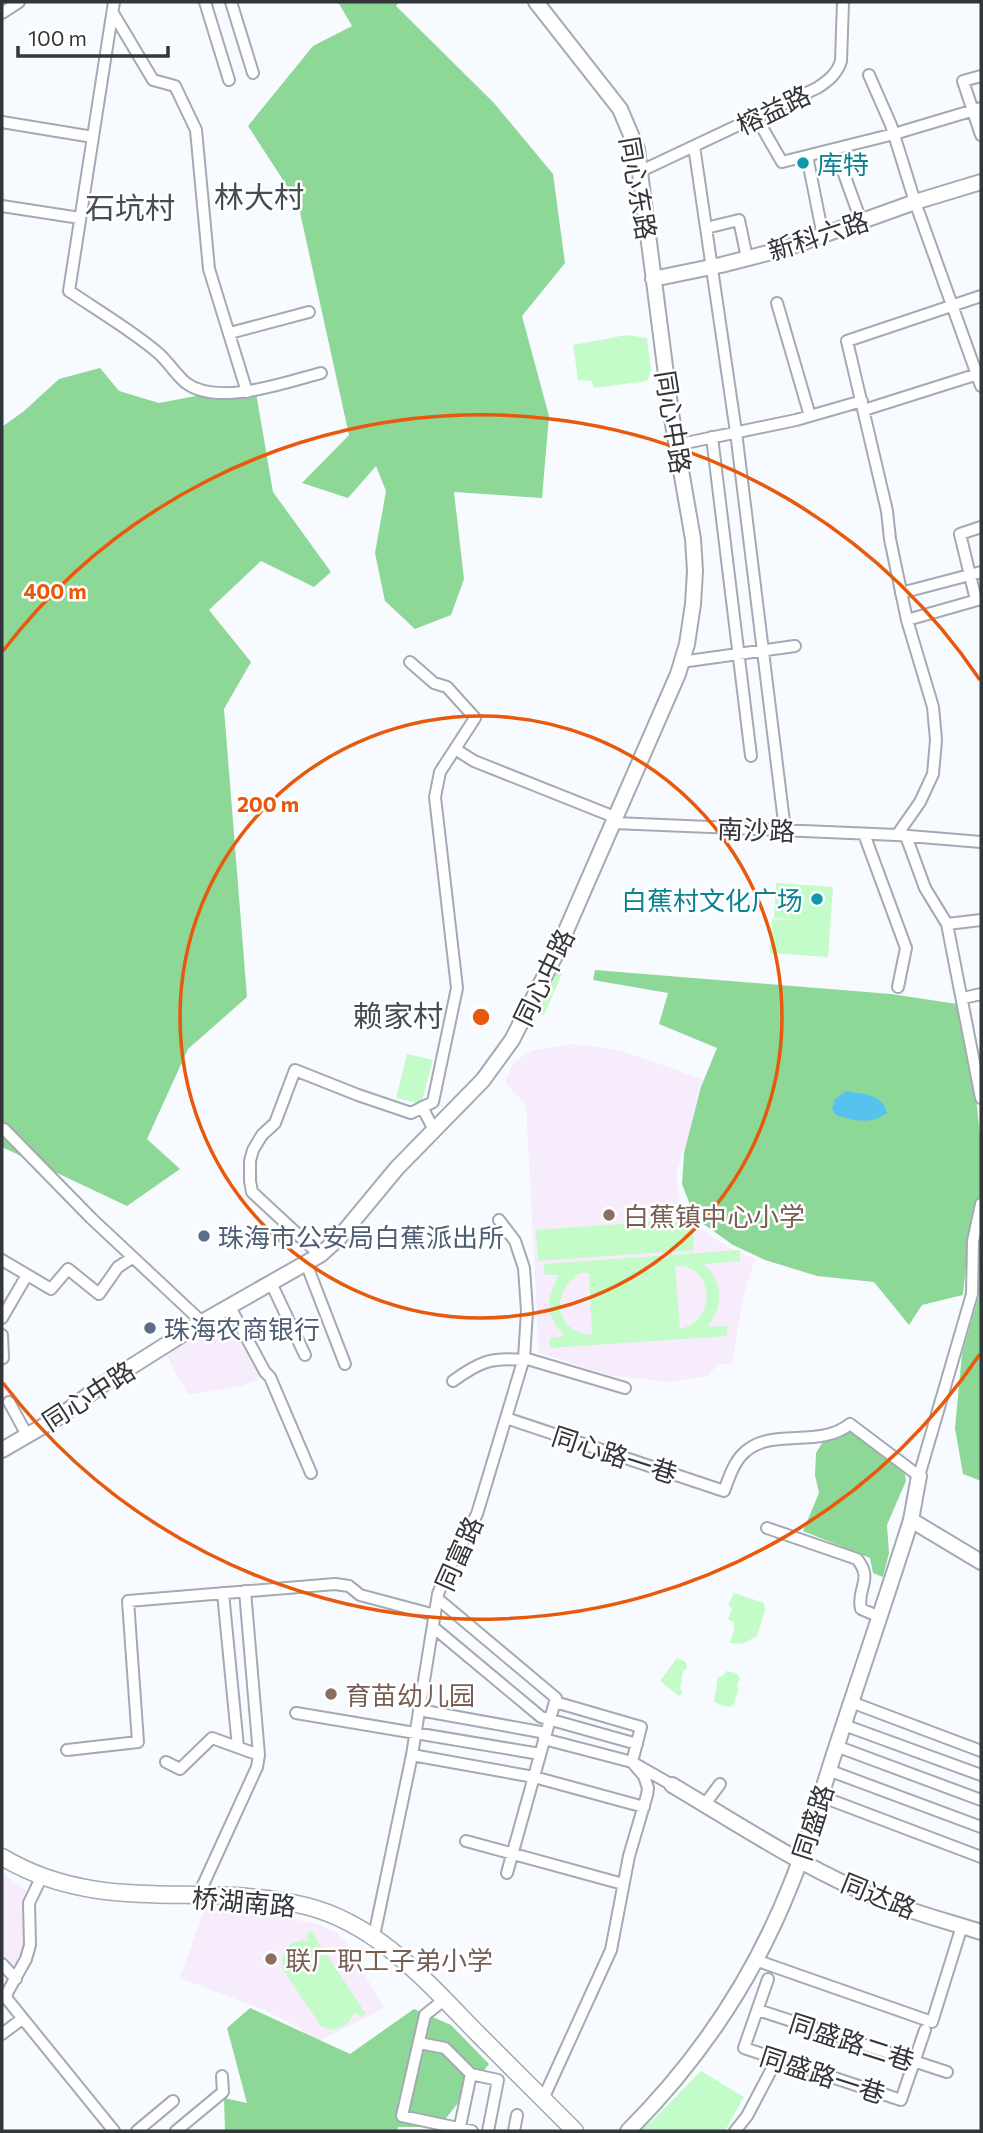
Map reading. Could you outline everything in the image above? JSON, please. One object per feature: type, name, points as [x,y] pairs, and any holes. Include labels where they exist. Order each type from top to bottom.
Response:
[{"type":"main road","name":"桥湖南路","points":[[2,1857],[41,1878],[102,1892],[275,1900],[330,1914],[374,1936],[413,1969],[575,2131]]},
{"type":"street","points":[[2,13],[19,2]]},
{"type":"street","points":[[205,2],[229,80]]},
{"type":"street","points":[[232,2],[253,73]]},
{"type":"street","name":"同心东路","points":[[536,2],[620,109],[637,149],[653,279]]},
{"type":"street","name":"榕益路","points":[[641,171],[817,88],[830,79],[839,69],[841,61],[843,2]]},
{"type":"street","points":[[113,7],[69,291],[156,351],[188,385],[208,391],[247,392],[321,373]]},
{"type":"street","points":[[113,7],[153,80],[175,86],[196,130],[209,269],[247,392]]},
{"type":"street","points":[[676,444],[980,378],[915,202],[894,134],[869,75]]},
{"type":"street","points":[[981,76],[963,81],[977,110],[981,135]]},
{"type":"street","points":[[756,117],[782,162],[977,110]]},
{"type":"street","points":[[2,122],[93,137]]},
{"type":"street","points":[[694,146],[736,432],[785,830]]},
{"type":"street","points":[[835,149],[861,222]]},
{"type":"street","points":[[807,156],[822,236]]},
{"type":"street","name":"新科六路","points":[[653,279],[712,267],[822,236],[915,202],[981,182]]},
{"type":"street","points":[[2,206],[80,218]]},
{"type":"street","points":[[706,228],[739,219],[747,258]]},
{"type":"street","name":"同心中路","points":[[2,1450],[59,1417],[99,1387],[202,1322],[320,1255],[338,1238],[397,1168],[483,1080],[512,1040],[555,956],[615,821],[681,662],[690,624],[695,570],[693,539],[676,444],[653,279]]},
{"type":"street","points":[[981,296],[848,341],[887,511],[890,539],[907,620],[933,707],[936,740],[933,774],[902,836],[925,888],[947,924],[981,1098]]},
{"type":"street","points":[[777,303],[810,416]]},
{"type":"street","points":[[230,333],[309,312]]},
{"type":"street","points":[[712,437],[751,756]]},
{"type":"street","points":[[907,620],[979,599],[976,573],[960,534],[981,527]]},
{"type":"street","points":[[901,593],[976,573]]},
{"type":"street","points":[[681,662],[795,646]]},
{"type":"street","points":[[320,1255],[252,1192],[250,1161],[253,1150],[261,1135],[275,1123],[295,1070],[411,1113],[433,1102],[457,988],[435,797],[440,772],[475,718],[447,687],[434,683],[410,662]]},
{"type":"street","name":"南沙路","points":[[454,749],[474,761],[615,821],[981,842]]},
{"type":"street","points":[[864,834],[906,948],[898,987]]},
{"type":"street","points":[[947,924],[981,920]]},
{"type":"street","points":[[963,998],[981,994]]},
{"type":"street","points":[[422,1107],[434,1130]]},
{"type":"street","points":[[4,1129],[132,1258],[202,1322]]},
{"type":"street","points":[[919,1476],[972,1294],[973,1241],[981,1204]]},
{"type":"street","name":"同富路","points":[[374,1936],[412,1755],[438,1599],[444,1578],[477,1514],[524,1359],[527,1311],[524,1268],[514,1241],[499,1220]]},
{"type":"street","points":[[2,1260],[51,1289],[68,1269],[99,1294],[118,1267],[132,1258]]},
{"type":"street","points":[[306,1263],[345,1364]]},
{"type":"street","points":[[2,1318],[27,1275]]},
{"type":"street","points":[[271,1283],[305,1356]]},
{"type":"street","points":[[230,1307],[270,1377],[311,1473]]},
{"type":"street","points":[[2,1335],[3,1358]]},
{"type":"street","points":[[453,1381],[485,1361],[524,1359],[625,1388]]},
{"type":"street","points":[[9,1402],[27,1435]]},
{"type":"street","name":"同心路一巷","points":[[506,1418],[724,1491],[736,1463],[745,1451],[756,1444],[826,1436],[849,1424],[919,1476]]},
{"type":"street","name":"同盛路","points":[[628,2131],[663,2094],[723,2019],[763,1948],[792,1884],[911,1520],[919,1476]]},
{"type":"street","points":[[911,1520],[981,1562]]},
{"type":"street","points":[[767,1528],[857,1559],[866,1578],[860,1602],[862,1609],[880,1617]]},
{"type":"street","points":[[66,1750],[138,1742],[128,1601],[335,1584],[349,1586],[359,1595],[435,1615]]},
{"type":"street","points":[[198,1896],[257,1767],[259,1755],[245,1591]]},
{"type":"street","points":[[223,1593],[238,1748]]},
{"type":"street","points":[[438,1599],[556,1698],[507,1873]]},
{"type":"street","points":[[433,1627],[541,1717],[637,1744]]},
{"type":"street","points":[[555,1702],[641,1727],[632,1762]]},
{"type":"street","points":[[851,1702],[981,1751]]},
{"type":"street","points":[[419,1710],[545,1736],[632,1762],[672,1785]]},
{"type":"street","points":[[296,1713],[540,1754]]},
{"type":"street","points":[[844,1725],[981,1775]]},
{"type":"street","points":[[166,1762],[180,1769],[212,1738],[259,1755]]},
{"type":"street","points":[[836,1746],[981,1800]]},
{"type":"street","points":[[412,1755],[534,1777],[644,1807]]},
{"type":"street","points":[[543,2099],[606,1962],[613,1938],[629,1856],[648,1788],[644,1776],[632,1762]]},
{"type":"street","points":[[828,1770],[981,1827]]},
{"type":"street","points":[[705,1804],[720,1784]]},
{"type":"street","name":"同达路","points":[[672,1785],[799,1860],[884,1900],[981,1932]]},
{"type":"street","points":[[820,1796],[981,1857]]},
{"type":"street","points":[[466,1841],[623,1884]]},
{"type":"street","points":[[41,1878],[29,1903],[30,1945],[7,1998],[22,2020],[114,2131]]},
{"type":"street","points":[[761,1962],[932,2022],[962,1926]]},
{"type":"street","points":[[2,1964],[16,1979]]},
{"type":"street","points":[[758,2010],[768,1979]]},
{"type":"street","points":[[444,1999],[425,2015],[402,2116],[431,2127],[472,2131]]},
{"type":"street","name":"同盛路一巷","points":[[758,2010],[744,2048],[901,2100],[914,2061]]},
{"type":"street","name":"同盛路二巷","points":[[758,2010],[947,2072]]},
{"type":"street","points":[[2,2034],[22,2020]]},
{"type":"street","points":[[914,2061],[925,2030]]},
{"type":"street","points":[[419,2043],[445,2048],[471,2074],[498,2080],[488,2131]]},
{"type":"street","points":[[735,2131],[747,2116],[777,2059]]},
{"type":"street","points":[[459,2130],[471,2074]]},
{"type":"street","points":[[176,2131],[223,2092],[222,2076]]},
{"type":"street","points":[[137,2131],[173,2101]]},
{"type":"street","points":[[514,2131],[517,2115]]},
{"type":"shaded area","name":"白蕉镇中心小学","points":[[575,1044],[619,1050],[725,1087],[704,1108],[683,1151],[676,1174],[681,1210],[710,1236],[755,1259],[744,1294],[732,1364],[718,1364],[708,1376],[668,1382],[608,1375],[539,1353],[526,1104],[505,1083],[514,1062],[533,1050]]},
{"type":"shaded area","points":[[226,1313],[235,1323],[258,1368],[259,1379],[238,1387],[188,1395],[163,1349]]},
{"type":"shaded area","points":[[2,1873],[26,1890],[26,1943],[13,1967],[2,1955]]},
{"type":"shaded area","name":"联厂职工子弟小学","points":[[205,1907],[257,1911],[320,1925],[335,1932],[345,1940],[384,2008],[315,2043],[298,2027],[264,2010],[180,1978]]},
{"type":"green space","points":[[338,2],[399,2],[396,6],[494,103],[553,174],[565,263],[522,316],[549,416],[542,498],[454,492],[464,579],[451,615],[415,629],[385,601],[375,553],[386,491],[376,466],[348,498],[302,483],[349,435],[298,203],[248,126],[313,46],[352,26]]},
{"type":"green space","points":[[626,335],[647,338],[651,370],[647,381],[594,388],[591,381],[578,380],[573,345]]},
{"type":"green space","points":[[100,368],[119,391],[159,403],[242,387],[255,387],[273,492],[331,572],[314,587],[261,561],[209,610],[251,662],[224,709],[247,997],[188,1049],[147,1139],[180,1169],[127,1206],[2,1147],[2,427],[59,379]]},
{"type":"green space","points":[[776,883],[833,887],[828,957],[770,953],[772,919],[810,921],[774,918]]},
{"type":"green space","points":[[555,969],[561,970],[562,974],[544,1015],[531,1010]]},
{"type":"green space","points":[[595,970],[891,994],[957,1004],[976,1096],[981,1147],[981,1196],[970,1230],[963,1295],[922,1305],[909,1325],[874,1282],[817,1276],[765,1260],[733,1245],[695,1218],[682,1184],[684,1153],[701,1087],[717,1048],[659,1024],[668,993],[593,980]]},
{"type":"green space","points":[[407,1054],[433,1060],[421,1104],[396,1098]]},
{"type":"green space","points":[[981,1215],[981,1481],[963,1474],[955,1428],[962,1354],[979,1295],[976,1252]]},
{"type":"green space","points":[[692,1219],[694,1250],[538,1261],[536,1230]]},
{"type":"green space","points":[[740,1250],[740,1261],[704,1264],[715,1279],[719,1295],[717,1311],[707,1327],[727,1326],[727,1336],[550,1348],[550,1338],[565,1336],[558,1329],[549,1307],[551,1292],[559,1275],[545,1275],[544,1264]],"holes":[[[675,1266],[688,1267],[697,1273],[704,1282],[706,1293],[706,1304],[701,1315],[693,1324],[680,1329]],[[580,1273],[589,1273],[592,1335],[570,1327],[561,1310],[564,1290]]]},
{"type":"green space","points":[[844,1432],[856,1433],[904,1469],[906,1481],[887,1525],[889,1553],[883,1577],[873,1573],[870,1558],[803,1531],[819,1493],[815,1475],[816,1453],[824,1440]]},
{"type":"green space","points":[[734,1593],[764,1603],[765,1611],[757,1636],[742,1644],[730,1643],[734,1622],[728,1619],[732,1608],[728,1605]]},
{"type":"green space","points":[[677,1658],[686,1662],[687,1669],[683,1671],[680,1688],[683,1692],[679,1696],[660,1681]]},
{"type":"green space","points":[[726,1671],[736,1673],[740,1678],[737,1686],[739,1688],[730,1707],[714,1702],[718,1677],[723,1676]]},
{"type":"green space","points":[[311,1931],[366,2014],[360,2017],[356,2012],[345,2026],[332,2030],[321,2026],[282,1968],[283,1955],[290,1944],[309,1941],[306,1934]]},
{"type":"green space","points":[[250,2008],[350,2054],[414,2009],[451,2025],[489,2064],[439,2127],[398,2127],[397,2131],[225,2131],[224,2098],[247,2103],[227,2028]]},
{"type":"green space","points":[[701,2071],[744,2097],[725,2131],[638,2131],[654,2119]]},
{"type":"water","points":[[846,1091],[876,1098],[887,1113],[862,1121],[836,1115],[832,1109],[835,1099]]},
{"type":"place","name":"库特","points":[[803,163]]},
{"type":"place","name":"白蕉村文化广场","points":[[817,899]]},
{"type":"place","name":"白蕉镇中心小学","points":[[609,1215]]},
{"type":"place","name":"珠海市公安局白蕉派出所","points":[[204,1236]]},
{"type":"place","name":"珠海农商银行","points":[[150,1328]]},
{"type":"place","name":"育苗幼儿园","points":[[331,1694]]},
{"type":"place","name":"联厂职工子弟小学","points":[[271,1959]]},
{"type":"district","name":"林大村","points":[[259,195]]},
{"type":"district","name":"石坑村","points":[[130,206]]},
{"type":"district","name":"赖家村","points":[[398,1014]]}]
